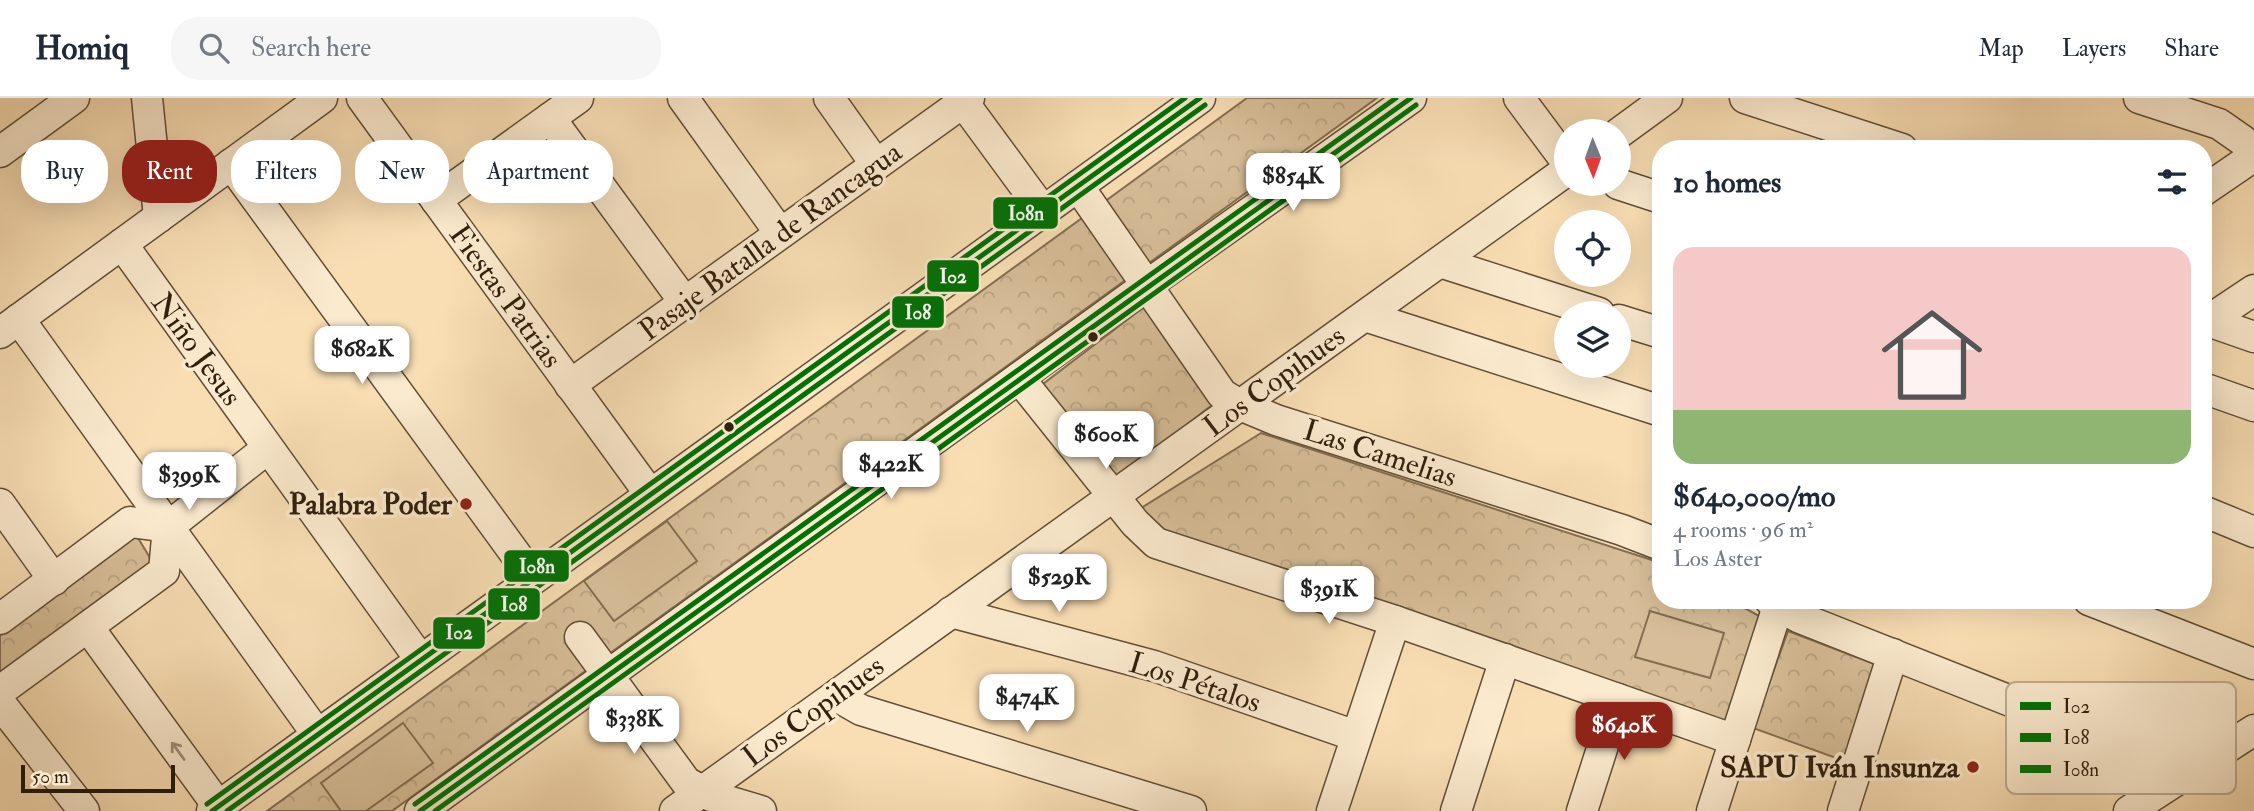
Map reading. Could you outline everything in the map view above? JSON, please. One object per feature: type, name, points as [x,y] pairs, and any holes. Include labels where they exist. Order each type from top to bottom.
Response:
[{"type":"street","points":[[0,152],[74,98]]},
{"type":"street","points":[[147,98],[159,217]]},
{"type":"street","points":[[264,140],[322,98]]},
{"type":"street","name":"Fiestas Patrias","points":[[362,98],[392,140]]},
{"type":"street","points":[[449,191],[578,98]]},
{"type":"street","points":[[683,98],[780,233]]},
{"type":"street","points":[[829,98],[876,163]]},
{"type":"street","points":[[89,627],[226,806],[317,734],[420,659],[1200,98]]},
{"type":"street","points":[[420,811],[1018,378],[1411,98]]},
{"type":"street","points":[[1519,98],[1554,145]]},
{"type":"street","points":[[1631,124],[1667,98]]},
{"type":"street","points":[[1745,98],[1874,140]]},
{"type":"street","points":[[2139,98],[2219,124],[2250,143]]},
{"type":"street","points":[[966,100],[1043,211]]},
{"type":"street","name":"Pasaje Batalla de Rancagua","points":[[570,385],[966,100]]},
{"type":"street","points":[[550,118],[686,303]]},
{"type":"street","points":[[2212,162],[2250,143]]},
{"type":"street","points":[[2212,182],[2250,143]]},
{"type":"street","points":[[231,164],[9,326],[168,527],[317,734]]},
{"type":"street","name":"Los Copihues","points":[[675,811],[1554,181]]},
{"type":"street","name":"Las Camelias","points":[[1078,186],[1222,394],[1240,405],[1652,542]]},
{"type":"street","points":[[1631,188],[1652,195]]},
{"type":"street","points":[[259,203],[533,578]]},
{"type":"street","name":"Fiestas Patrias","points":[[438,203],[650,494]]},
{"type":"street","name":"Niño Jesus","points":[[122,244],[420,659]]},
{"type":"street","points":[[1440,262],[1562,301]]},
{"type":"street","points":[[2212,318],[2254,289]]},
{"type":"street","points":[[1365,316],[1652,408]]},
{"type":"street","points":[[1631,324],[1652,330]]},
{"type":"street","points":[[2212,325],[2254,337]]},
{"type":"street","points":[[1018,378],[1113,496],[1156,543],[1395,621],[1735,740]]},
{"type":"street","points":[[2212,391],[2254,406]]},
{"type":"street","points":[[0,619],[130,522],[168,527],[268,448]]},
{"type":"street","points":[[0,504],[54,580]]},
{"type":"street","points":[[2212,515],[2254,532]]},
{"type":"street","points":[[0,691],[164,571],[168,527]]},
{"type":"street","points":[[1712,811],[1774,609]]},
{"type":"street","points":[[1792,609],[1893,654],[2006,699]]},
{"type":"street","points":[[2112,609],[2254,664]]},
{"type":"street","name":"Los Pétalos","points":[[951,612],[1154,666],[1356,736]]},
{"type":"street","points":[[1332,811],[1395,621]]},
{"type":"street","points":[[580,637],[680,776],[702,792],[761,811]]},
{"type":"street","points":[[1843,811],[1893,654]]},
{"type":"street","points":[[1456,811],[1505,659]]},
{"type":"street","points":[[839,693],[847,702],[861,710],[1191,811]]},
{"type":"street","points":[[1582,811],[1618,699]]},
{"type":"street","points":[[0,703],[84,811]]},
{"type":"street","points":[[2236,742],[2254,730]]},
{"type":"street","points":[[2129,811],[2156,794]]},
{"type":"green space","points":[[1247,98],[1377,98],[392,811],[267,811]]},
{"type":"green space","points":[[1148,304],[1216,402],[1114,481],[1043,384]]},
{"type":"green space","points":[[1261,433],[1652,560],[1652,609],[1746,609],[1772,623],[1743,732],[1160,535],[1138,510]]},
{"type":"green space","points":[[667,521],[697,561],[614,621],[584,581]]},
{"type":"green space","points":[[135,533],[155,566],[0,679],[0,633]]},
{"type":"green space","points":[[1650,611],[1724,633],[1710,678],[1635,657]]},
{"type":"green space","points":[[1788,631],[1882,667],[1847,762],[1753,728]]},
{"type":"green space","points":[[403,723],[433,763],[366,811],[341,811],[321,783]]},
{"type":"transit line","name":"I08n","points":[[207,804],[1185,98]]},
{"type":"transit line","name":"I02","points":[[212,811],[1200,98]]},
{"type":"transit line","name":"I08n","points":[[415,804],[1396,98]]},
{"type":"transit line","name":"I02","points":[[420,811],[1411,98]]},
{"type":"transit line","name":"I08","points":[[227,811],[1205,105]]},
{"type":"transit line","name":"I08","points":[[435,811],[1416,105]]},
{"type":"place","name":"Palabra Poder","points":[[466,504]]},
{"type":"place","name":"SAPU Iván Insunza","points":[[1973,767]]}]
